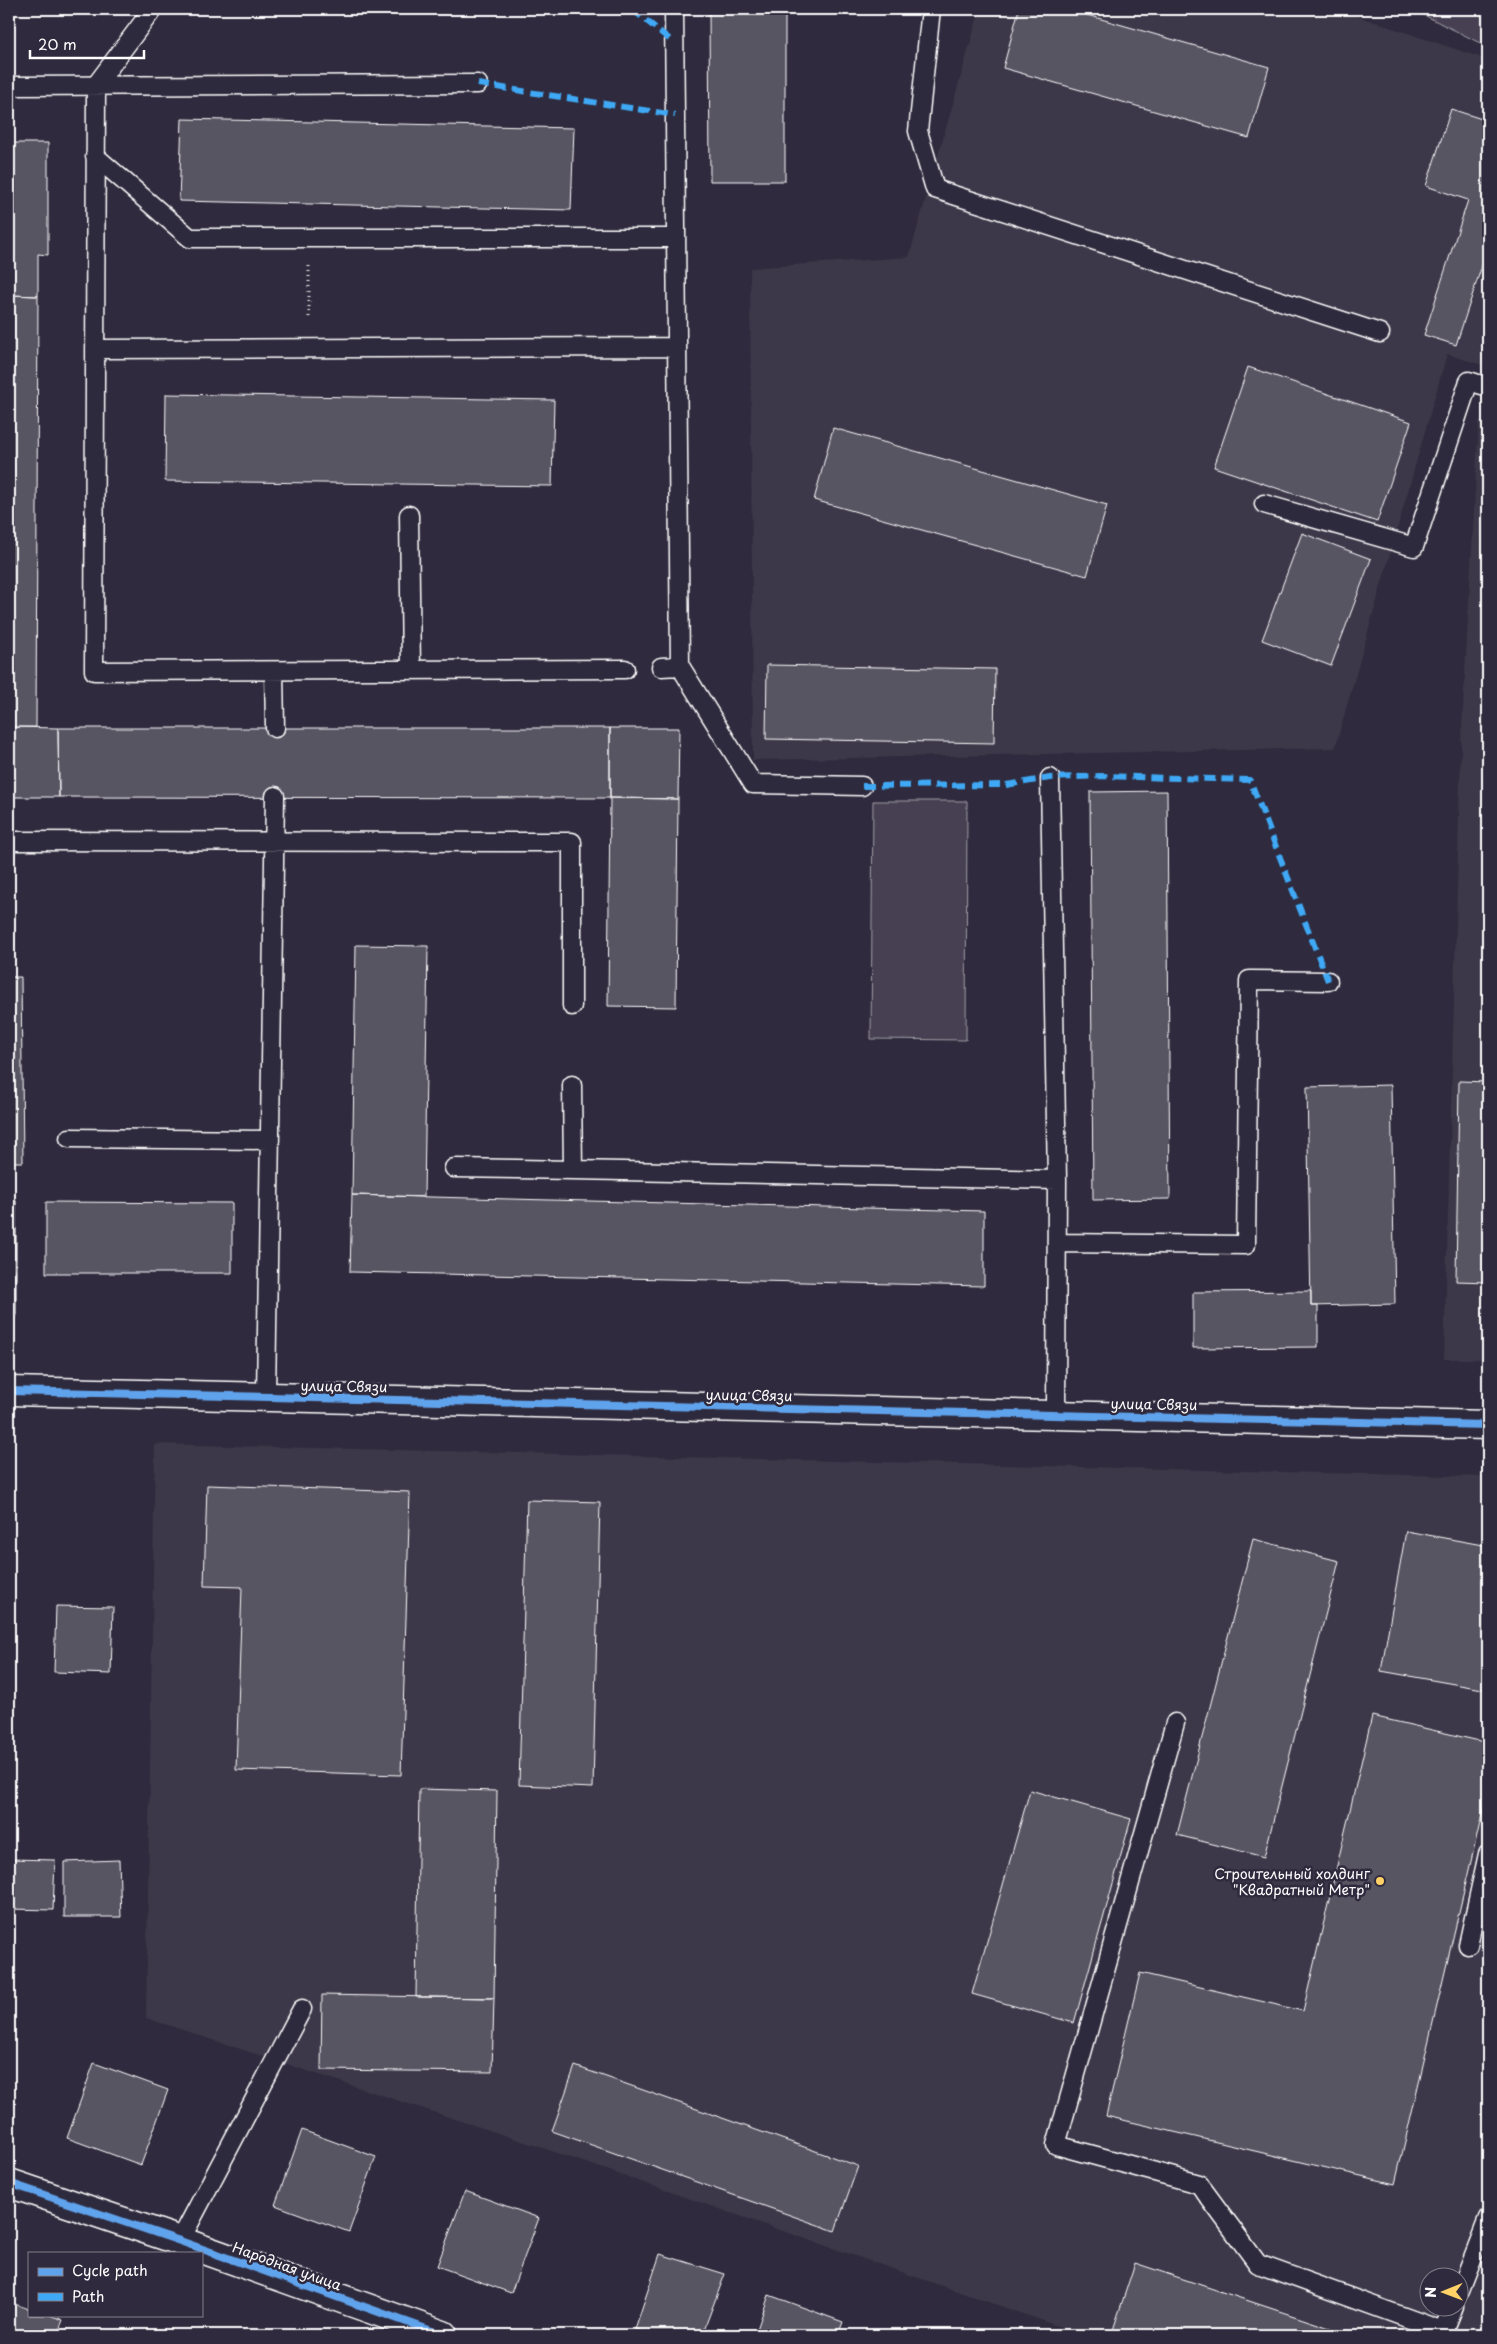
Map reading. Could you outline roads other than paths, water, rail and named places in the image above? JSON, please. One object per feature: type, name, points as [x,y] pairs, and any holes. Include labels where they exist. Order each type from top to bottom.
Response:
[{"type":"street","name":"улица Связи","points":[[9,1391],[1488,1425]]},
{"type":"street","name":"Народная улица","points":[[9,2183],[180,2241],[443,2335]]},
{"type":"lane","points":[[153,9],[96,85],[94,671],[625,669]]},
{"type":"lane","points":[[674,9],[680,666],[753,784],[862,786]]},
{"type":"lane","points":[[931,9],[918,131],[935,189],[1380,333]]},
{"type":"lane","points":[[9,86],[478,84]]},
{"type":"lane","points":[[95,156],[190,238],[676,238]]},
{"type":"lane","points":[[94,349],[676,347]]},
{"type":"lane","points":[[1264,504],[1414,547],[1469,381],[1488,387]]},
{"type":"lane","points":[[409,515],[411,669]]},
{"type":"lane","points":[[661,667],[680,666]]},
{"type":"lane","points":[[274,671],[275,728]]},
{"type":"lane","points":[[1050,778],[1058,1180],[1056,1415]]},
{"type":"lane","points":[[266,1397],[275,796]]},
{"type":"lane","points":[[9,841],[572,842],[572,1006]]},
{"type":"lane","points":[[1057,1243],[1246,1245],[1249,980],[1328,981]]},
{"type":"lane","points":[[572,1085],[573,1170]]},
{"type":"lane","points":[[69,1138],[270,1140]]},
{"type":"lane","points":[[454,1168],[1058,1180]]},
{"type":"lane","points":[[1175,1723],[1056,2146],[1199,2184],[1258,2264],[1445,2333],[1450,2316]]},
{"type":"lane","points":[[1468,1945],[1488,1854]]},
{"type":"lane","points":[[180,2241],[302,2009]]},
{"type":"lane","points":[[1470,2266],[1488,2219]]},
{"type":"place","name":"Строительный холдинг \"Квадратный Метр\"","points":[[1380,1881]]}]
